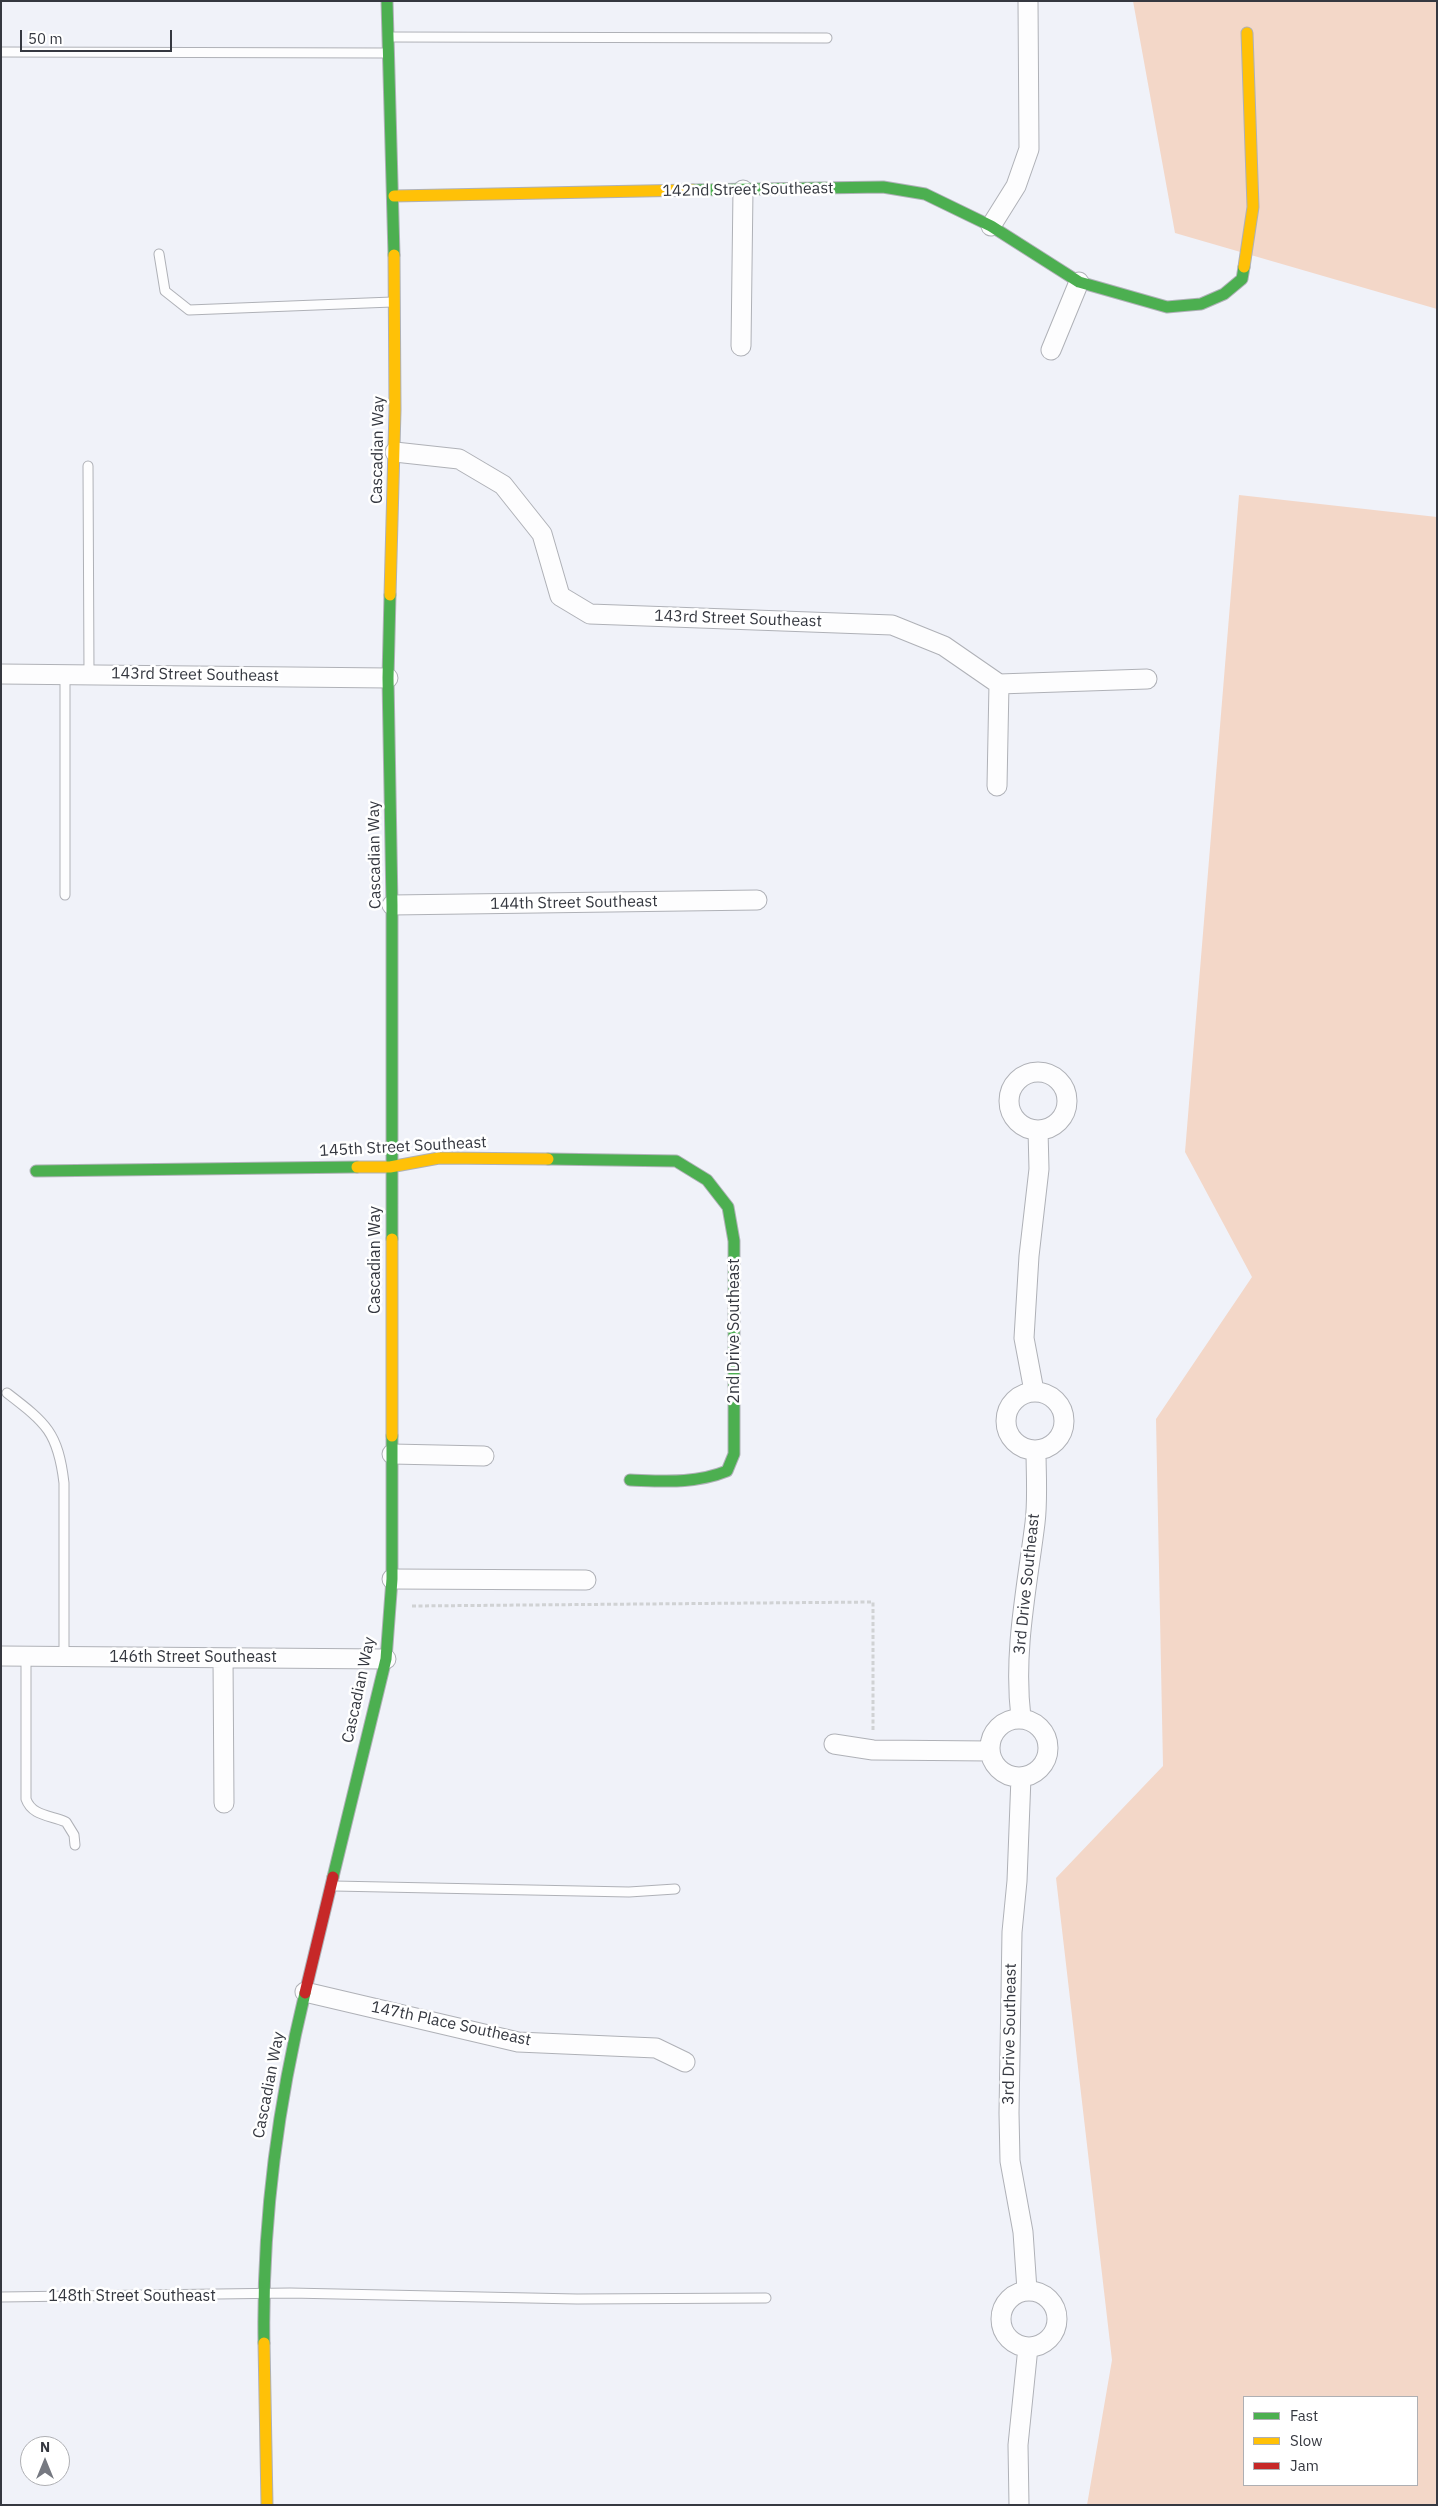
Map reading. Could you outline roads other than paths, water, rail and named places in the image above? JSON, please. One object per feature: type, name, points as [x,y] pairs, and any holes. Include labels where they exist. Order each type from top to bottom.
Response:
[{"type":"street","name":"Cascadian Way","points":[[267,2505],[263,2295],[272,2161],[294,2038],[386,1659],[392,1579],[390,1167],[392,905],[388,678],[395,452],[394,196],[387,1]]},
{"type":"street","points":[[991,226],[1016,186],[1029,149],[1028,1]]},
{"type":"street","name":"142nd Street Southeast","points":[[394,196],[882,187],[925,194],[991,226],[1079,282],[1167,307],[1201,304],[1224,294],[1242,279],[1252,208],[1247,33]]},
{"type":"street","points":[[741,346],[743,190]]},
{"type":"street","points":[[1051,350],[1079,282]]},
{"type":"street","name":"143rd Street Southeast","points":[[395,452],[459,460],[503,485],[542,534],[560,596],[590,614],[892,625],[944,646],[999,684]]},
{"type":"street","name":"143rd Street Southeast","points":[[1,674],[65,673],[388,678]]},
{"type":"street","points":[[997,786],[999,684],[1147,679]]},
{"type":"street","name":"144th Street Southeast","points":[[392,905],[757,900]]},
{"type":"street","points":[[1034,1391],[1029,1371],[1024,1329],[1029,1256],[1039,1169],[1038,1130]]},
{"type":"street","name":"145th Street Southeast","points":[[36,1171],[390,1167],[439,1158],[676,1161],[706,1180]]},
{"type":"street","name":"2nd Drive Southeast","points":[[630,1480],[694,1481],[711,1478],[727,1471],[734,1454],[734,1241],[728,1207],[706,1180]]},
{"type":"street","points":[[1034,1391],[1053,1399],[1063,1416],[1060,1435],[1054,1443],[1036,1450],[1019,1445],[1008,1430],[1006,1422],[1011,1405],[1018,1398],[1034,1391]]},
{"type":"street","name":"3rd Drive Southeast","points":[[1021,1718],[1018,1689],[1019,1652],[1036,1521],[1036,1450]]},
{"type":"street","points":[[392,1454],[484,1456]]},
{"type":"street","points":[[392,1579],[586,1580]]},
{"type":"street","name":"146th Street Southeast","points":[[1,1656],[386,1659]]},
{"type":"street","points":[[223,1658],[224,1803]]},
{"type":"street","points":[[1021,1718],[1039,1727],[1045,1734],[1048,1754],[1039,1770],[1021,1777],[1004,1772],[997,1767],[990,1751],[996,1732],[1003,1725],[1021,1718]]},
{"type":"street","points":[[834,1744],[873,1750],[990,1751]]},
{"type":"street","name":"3rd Drive Southeast","points":[[1021,1777],[1017,1880],[1012,1932],[1009,2113],[1010,2161],[1023,2232],[1027,2290]]},
{"type":"street","name":"147th Place Southeast","points":[[305,1992],[518,2042],[656,2048],[685,2062]]},
{"type":"street","points":[[1027,2290],[1036,2291],[1052,2301],[1058,2319],[1057,2328],[1046,2342],[1028,2347],[1010,2340],[1001,2323],[1004,2305],[1018,2292],[1027,2290]]},
{"type":"street","points":[[1019,2505],[1018,2445],[1028,2347]]},
{"type":"lane","points":[[387,37],[827,38]]},
{"type":"lane","points":[[1,52],[388,53]]},
{"type":"lane","points":[[159,254],[165,291],[189,310],[394,302]]},
{"type":"lane","points":[[88,466],[89,674]]},
{"type":"lane","points":[[65,673],[65,894]]},
{"type":"lane","points":[[7,1393],[40,1419],[53,1436],[61,1459],[64,1483],[64,1656]]},
{"type":"lane","points":[[26,1656],[26,1799],[29,1807],[43,1816],[66,1822],[74,1835],[75,1845]]},
{"type":"lane","points":[[331,1886],[629,1892],[676,1889]]},
{"type":"lane","name":"148th Street Southeast","points":[[1,2297],[263,2295],[577,2299],[766,2298]]}]
